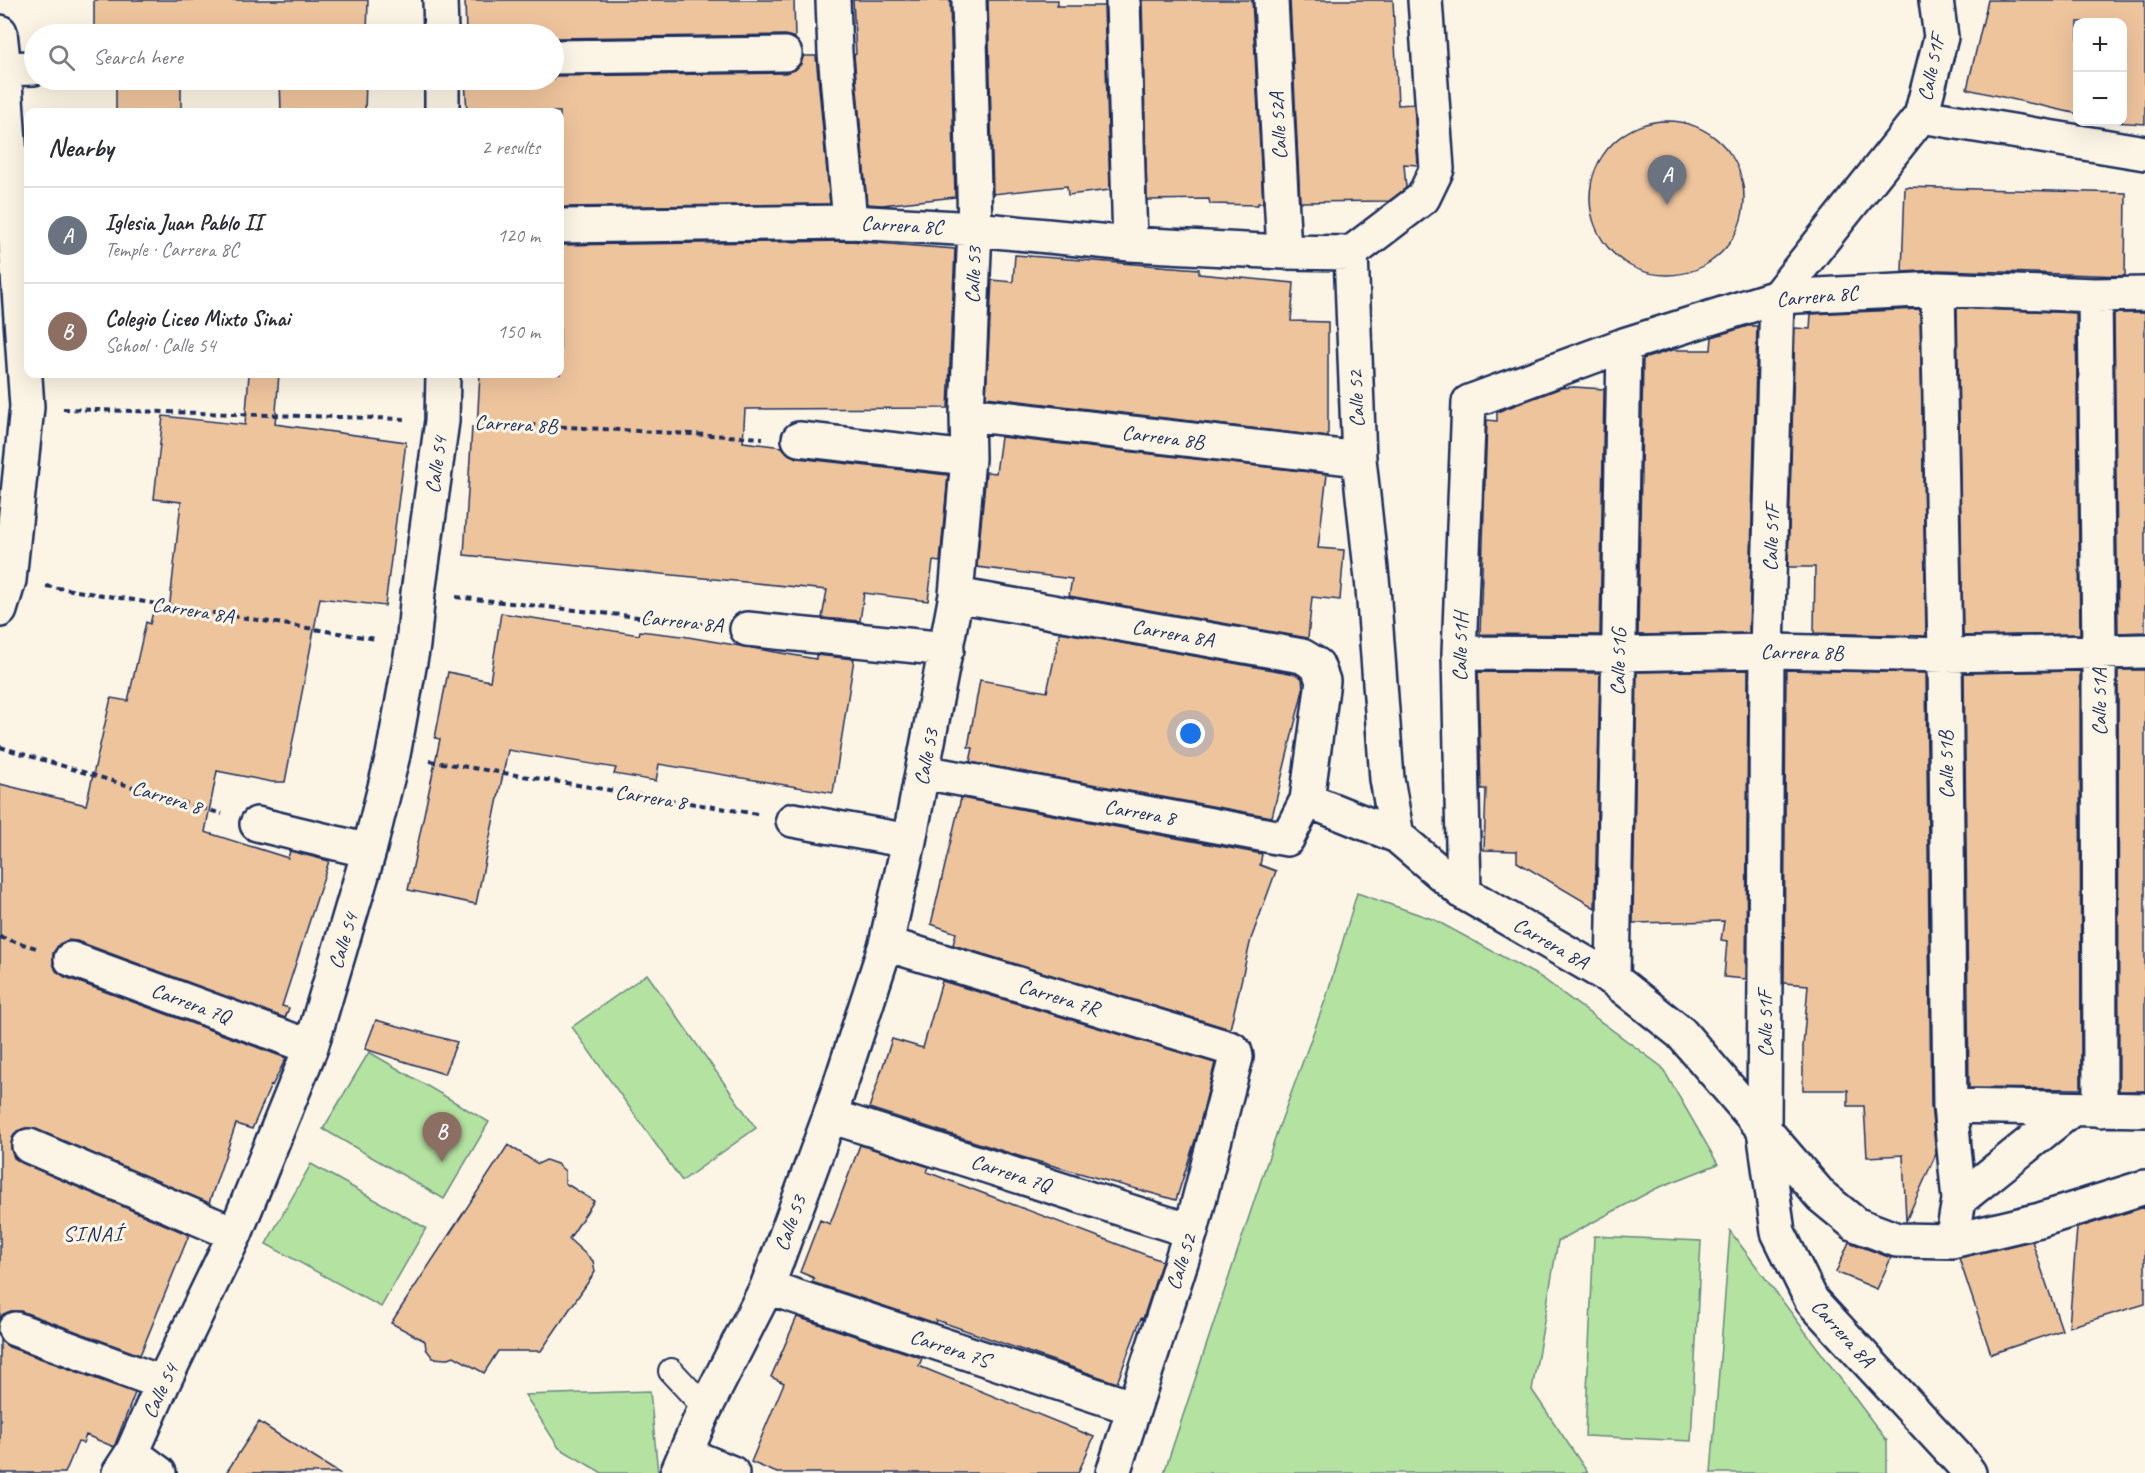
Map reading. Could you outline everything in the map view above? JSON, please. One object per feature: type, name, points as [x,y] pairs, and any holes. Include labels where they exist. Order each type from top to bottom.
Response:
[{"type":"street","points":[[440,0],[441,24]]},
{"type":"street","points":[[833,0],[835,53],[850,222]]},
{"type":"street","name":"Calle 53","points":[[682,1464],[703,1413],[767,1287],[830,1116],[886,945],[923,772],[956,595],[968,458],[967,414],[975,229],[969,0]]},
{"type":"street","points":[[1123,0],[1130,244]]},
{"type":"street","name":"Calle 52A","points":[[1271,0],[1284,252]]},
{"type":"street","points":[[1351,253],[1424,198],[1437,169],[1425,0]]},
{"type":"street","name":"Calle 51F","points":[[1764,1130],[1767,651],[1777,297],[1921,116],[1941,36],[1936,0]]},
{"type":"street","points":[[0,32],[19,69],[24,300]]},
{"type":"street","points":[[564,57],[785,54]]},
{"type":"street","points":[[442,90],[442,108]]},
{"type":"street","points":[[1921,116],[2145,153]]},
{"type":"street","name":"Carrera 8C","points":[[564,226],[850,222],[975,229],[1130,244],[1351,253]]},
{"type":"street","name":"Calle 52","points":[[1351,253],[1359,459],[1373,588],[1387,779],[1397,836]]},
{"type":"street","name":"Carrera 8C","points":[[1469,402],[1624,345],[1777,297],[1938,289],[2095,295],[2145,294]]},
{"type":"street","name":"Calle 51B","points":[[1938,289],[1950,1106],[1959,1200],[1952,1241]]},
{"type":"street","name":"Calle 51A","points":[[2086,1110],[2099,651],[2095,295]]},
{"type":"street","name":"Calle 51G","points":[[1613,979],[1624,345]]},
{"type":"street","points":[[5,595],[27,407],[26,378]]},
{"type":"street","name":"Calle 54","points":[[126,1463],[235,1234],[311,1047],[369,851],[393,755],[412,645],[442,421],[443,378]]},
{"type":"street","name":"Calle 51H","points":[[1464,893],[1459,653],[1469,402]]},
{"type":"street","name":"Carrera 8B","points":[[967,414],[1359,459]]},
{"type":"street","points":[[799,440],[968,458]]},
{"type":"street","name":"Carrera 8A","points":[[956,595],[1302,656],[1317,665],[1323,681],[1307,800],[1397,836],[1464,893],[1613,979],[1681,1033],[1821,1196],[1856,1224],[1897,1240],[1952,1241],[2040,1220],[2145,1187]]},
{"type":"street","name":"Carrera 8A","points":[[747,628],[947,649]]},
{"type":"street","name":"Carrera 8B","points":[[1459,653],[1618,654],[1767,651],[1945,655],[2145,651]]},
{"type":"street","name":"Carrera 8","points":[[923,772],[1287,839],[1307,800]]},
{"type":"street","points":[[793,820],[909,841]]},
{"type":"street","points":[[257,824],[369,851]]},
{"type":"street","name":"Carrera 7R","points":[[886,945],[1232,1049]]},
{"type":"street","name":"Carrera 7Q","points":[[71,959],[311,1047]]},
{"type":"street","name":"Calle 52","points":[[1113,1473],[1191,1231],[1236,1057],[1232,1049]]},
{"type":"street","points":[[1950,1106],[2145,1110]]},
{"type":"street","points":[[1959,1200],[2086,1110]]},
{"type":"street","name":"Carrera 7Q","points":[[830,1116],[1191,1231]]},
{"type":"street","name":"Carrera 8A","points":[[1764,1130],[1778,1232],[1812,1301],[1969,1473]]},
{"type":"street","points":[[29,1146],[235,1234]]},
{"type":"street","name":"Carrera 7S","points":[[767,1287],[1134,1408]]},
{"type":"street","points":[[15,1329],[163,1383]]},
{"type":"street","points":[[126,1463],[159,1473]]},
{"type":"street","points":[[682,1464],[732,1473]]},
{"type":"lane","points":[[671,1371],[698,1400],[703,1413]]},
{"type":"path","name":"Carrera 8B","points":[[27,407],[442,421],[799,440]]},
{"type":"path","name":"Carrera 8A","points":[[418,593],[747,628]]},
{"type":"path","name":"Carrera 8A","points":[[5,595],[412,645]]},
{"type":"path","name":"Carrera 8","points":[[0,747],[257,824]]},
{"type":"path","name":"Carrera 8","points":[[393,755],[793,820]]},
{"type":"green space","points":[[1357,893],[1435,920],[1542,978],[1662,1067],[1718,1164],[1655,1189],[1558,1241],[1532,1390],[1588,1473],[1164,1473],[1277,1132],[1326,998]]},
{"type":"green space","points":[[647,974],[756,1128],[682,1181],[572,1027]]},
{"type":"green space","points":[[369,1052],[489,1122],[444,1199],[323,1129]]},
{"type":"green space","points":[[311,1164],[426,1228],[381,1307],[266,1244]]},
{"type":"green space","points":[[1730,1231],[1887,1441],[1887,1473],[1711,1473]]},
{"type":"green space","points":[[1594,1236],[1701,1241],[1691,1441],[1585,1436]]},
{"type":"green space","points":[[650,1391],[658,1473],[602,1473],[559,1448],[525,1395]]},
{"type":"building","points":[[94,0],[368,0],[367,24],[94,24]]},
{"type":"building","points":[[465,0],[794,0],[795,38],[785,35],[564,38],[564,24],[466,24]]},
{"type":"building","points":[[853,0],[950,0],[955,197],[882,205],[867,204],[854,55],[856,54]]},
{"type":"building","points":[[988,0],[1058,0],[1057,6],[1104,6],[1110,190],[1068,195],[1067,186],[993,194]]},
{"type":"building","points":[[1142,0],[1252,0],[1263,203],[1258,203],[1258,205],[1210,204],[1209,199],[1147,200]]},
{"type":"building","points":[[1290,0],[1393,0],[1398,105],[1414,104],[1418,165],[1404,164],[1406,188],[1389,201],[1300,202]]},
{"type":"building","points":[[1988,0],[2145,0],[2145,124],[2127,123],[2127,18],[2073,18],[2073,113],[1967,89]]},
{"type":"building","points":[[803,56],[816,56],[830,204],[564,207],[564,108],[467,108],[466,90],[564,90],[564,76],[785,73],[795,70],[801,64]]},
{"type":"building","points":[[116,90],[181,90],[181,108],[116,108]]},
{"type":"building","points":[[280,90],[366,90],[365,108],[281,108]]},
{"type":"building","points":[[1667,121],[1682,122],[1696,127],[1710,134],[1721,144],[1731,155],[1738,169],[1743,183],[1743,213],[1738,227],[1731,241],[1721,252],[1710,262],[1696,269],[1682,274],[1667,275],[1652,274],[1638,269],[1624,262],[1613,252],[1603,241],[1596,227],[1591,213],[1590,198],[1591,183],[1596,169],[1603,155],[1613,144],[1624,134],[1638,127],[1652,122]]},
{"type":"building","points":[[1905,187],[2126,193],[2125,276],[1939,270],[1902,272]]},
{"type":"building","points":[[850,241],[955,249],[948,408],[745,409],[743,442],[782,447],[788,454],[797,458],[948,475],[940,562],[933,561],[928,601],[864,593],[860,621],[822,618],[827,590],[464,555],[472,427],[477,428],[480,378],[564,378],[564,245]]},
{"type":"building","points":[[1015,255],[1199,269],[1199,274],[1294,283],[1291,321],[1328,322],[1328,437],[986,397],[992,280],[1013,282]]},
{"type":"building","points":[[1957,308],[2076,313],[2080,634],[1963,636]]},
{"type":"building","points":[[1920,309],[1926,636],[1814,633],[1815,567],[1788,567],[1795,328],[1810,329],[1811,314]]},
{"type":"building","points":[[2114,313],[2145,313],[2145,632],[2118,633]]},
{"type":"building","points":[[1748,326],[1757,326],[1749,633],[1638,635],[1643,359],[1672,350],[1711,350],[1712,337]]},
{"type":"building","points":[[249,378],[279,378],[275,424],[406,442],[385,606],[320,598],[285,782],[272,782],[217,771],[205,832],[288,858],[290,851],[329,861],[282,1006],[289,1008],[285,1018],[77,941],[68,940],[59,944],[53,953],[56,971],[65,977],[286,1058],[271,1085],[252,1129],[236,1124],[209,1203],[36,1129],[26,1128],[17,1131],[12,1138],[11,1149],[14,1158],[22,1163],[189,1235],[140,1355],[21,1311],[3,1314],[0,1319],[0,784],[86,805],[111,698],[128,701],[146,622],[150,624],[154,608],[169,611],[181,502],[154,499],[163,416],[245,425]]},
{"type":"building","points":[[1561,388],[1604,389],[1600,635],[1480,634],[1487,420],[1497,421],[1497,412]]},
{"type":"building","points":[[1001,437],[1327,474],[1318,548],[1344,550],[1340,600],[1312,597],[1308,638],[1069,596],[1072,579],[977,567],[986,472],[996,473]]},
{"type":"building","points":[[501,613],[639,635],[640,631],[682,636],[816,659],[816,655],[854,659],[833,793],[659,764],[656,781],[614,774],[616,768],[508,750],[476,904],[408,890],[440,739],[435,738],[448,672],[490,681]]},
{"type":"building","points":[[1060,632],[1295,674],[1302,678],[1303,690],[1272,817],[970,762],[973,748],[968,747],[980,680],[1047,692]]},
{"type":"building","points":[[1748,670],[1746,979],[1724,977],[1727,941],[1721,940],[1724,921],[1633,923],[1637,672]]},
{"type":"building","points":[[1786,670],[1926,673],[1931,1106],[1936,1154],[1906,1221],[1903,1155],[1867,1157],[1864,1106],[1848,1106],[1848,1090],[1803,1090],[1803,1047],[1808,985],[1784,983]]},
{"type":"building","points":[[2118,670],[2145,670],[2145,1091],[2119,1091]]},
{"type":"building","points":[[2080,671],[2081,1089],[1969,1088],[1964,673]]},
{"type":"building","points":[[1478,672],[1600,673],[1595,908],[1517,862],[1517,851],[1484,850],[1486,789],[1481,789]]},
{"type":"building","points":[[961,798],[1262,854],[1260,865],[1276,871],[1251,939],[1230,1029],[953,945],[956,933],[931,924]]},
{"type":"building","points":[[942,981],[1215,1063],[1198,1131],[1176,1200],[1022,1157],[869,1108],[892,1039],[923,1048]]},
{"type":"building","points":[[376,1020],[457,1042],[444,1074],[365,1049]]},
{"type":"building","points":[[508,1145],[538,1164],[546,1160],[557,1164],[565,1171],[565,1183],[594,1201],[569,1239],[593,1261],[595,1272],[541,1351],[498,1351],[484,1373],[454,1356],[446,1359],[433,1358],[426,1349],[425,1341],[391,1323]]},
{"type":"building","points":[[860,1145],[929,1167],[927,1172],[1162,1261],[1143,1319],[1141,1318],[1117,1383],[936,1320],[935,1323],[812,1282],[814,1278],[800,1272],[820,1220],[830,1224]]},
{"type":"building","points":[[2145,1207],[2145,1304],[2069,1327],[2077,1228]]},
{"type":"building","points":[[2032,1241],[2062,1330],[1991,1354],[1959,1258]]},
{"type":"building","points":[[1849,1242],[1891,1258],[1877,1289],[1836,1272]]},
{"type":"building","points":[[797,1317],[922,1358],[919,1366],[1094,1437],[1078,1473],[777,1473],[751,1462],[784,1383],[771,1377]]},
{"type":"building","points":[[0,1340],[9,1347],[135,1393],[114,1447],[86,1435],[83,1443],[78,1442],[65,1473],[0,1473]]},
{"type":"building","points":[[259,1422],[291,1443],[339,1473],[226,1473]]},
{"type":"place","name":"Iglesia Juan Pablo II","points":[[1667,205]]},
{"type":"place","name":"Colegio Liceo Mixto Sinai","points":[[442,1162]]},
{"type":"district","name":"SINAÍ","points":[[93,1234]]}]
